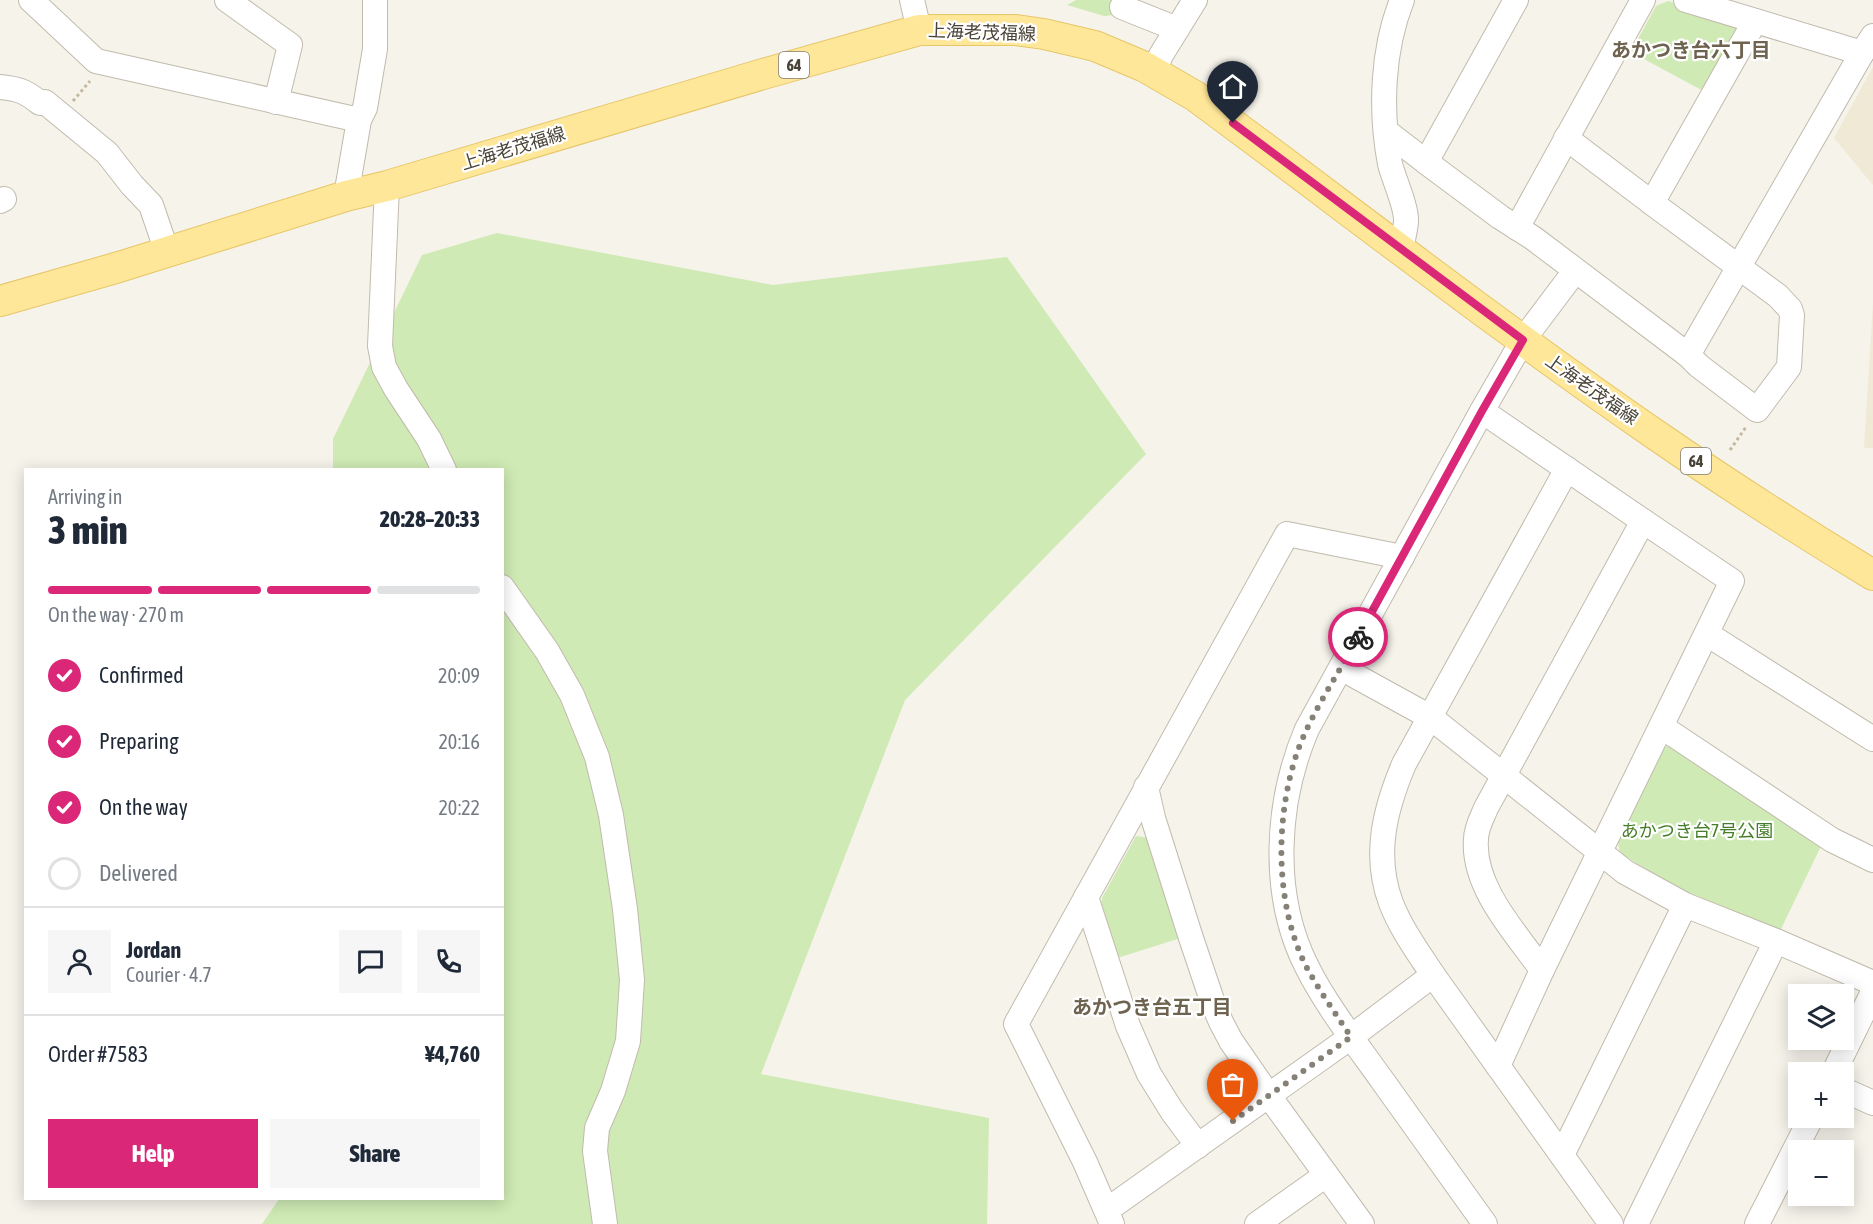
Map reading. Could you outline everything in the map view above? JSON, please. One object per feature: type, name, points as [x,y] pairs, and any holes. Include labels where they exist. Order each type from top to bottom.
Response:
[{"type":"main road","name":"上海老茂福線","points":[[0,301],[346,196],[387,186],[919,30],[1016,30],[1044,34],[1095,46],[1154,72],[1195,96],[1523,340],[1656,435],[1779,517],[1873,575]]},
{"type":"street","points":[[31,0],[96,62],[359,120]]},
{"type":"street","points":[[227,0],[290,45],[276,102]]},
{"type":"street","points":[[346,196],[359,120],[365,108],[375,50],[375,0]]},
{"type":"street","points":[[912,0],[919,30]]},
{"type":"street","points":[[1154,72],[1161,56],[1195,0]]},
{"type":"street","points":[[1401,249],[1406,220],[1390,164],[1384,100],[1389,46],[1394,19],[1402,0]]},
{"type":"street","points":[[1426,162],[1516,0]]},
{"type":"street","points":[[1517,228],[1643,0]]},
{"type":"street","points":[[1686,0],[1755,21],[1867,45],[1688,355]]},
{"type":"street","points":[[1122,6],[1177,29]]},
{"type":"street","points":[[1652,203],[1755,21]]},
{"type":"street","points":[[1,91],[14,88],[27,92],[40,103],[45,102],[107,153],[151,205],[167,252]]},
{"type":"street","points":[[1387,132],[1500,217],[1533,238],[1757,410],[1789,366],[1792,315],[1790,309],[1778,296],[1566,138]]},
{"type":"street","points":[[387,186],[380,346],[384,366],[396,389],[429,439],[443,468]]},
{"type":"street","points":[[1485,1224],[1351,1037],[1307,968],[1299,950],[1286,904],[1282,844],[1286,798],[1298,751],[1307,729],[1523,340],[1575,271]]},
{"type":"street","points":[[1482,411],[1732,581],[1542,970],[1498,1066]]},
{"type":"street","points":[[1566,469],[1404,764],[1388,804],[1383,838],[1383,870],[1392,905],[1403,928],[1433,975],[1611,1224]]},
{"type":"street","points":[[1542,970],[1491,898],[1482,880],[1476,859],[1476,837],[1486,808],[1643,521]]},
{"type":"street","points":[[1402,556],[1287,534],[1016,1024],[1110,1217],[1198,1146],[1351,1037],[1433,975]]},
{"type":"street","points":[[504,590],[548,651],[572,695],[597,757],[611,815],[625,909],[632,980],[628,1041],[613,1091],[597,1128],[595,1151],[605,1224]]},
{"type":"street","points":[[1707,634],[1873,739]]},
{"type":"street","points":[[1341,668],[1430,717],[1625,872],[1685,905],[1873,983]]},
{"type":"street","points":[[1662,726],[1832,840],[1873,860]]},
{"type":"street","points":[[1146,788],[1153,818],[1214,1006],[1231,1041],[1362,1224]]},
{"type":"street","points":[[1086,897],[1128,1026],[1149,1074],[1172,1111],[1198,1146]]},
{"type":"street","points":[[1562,1155],[1685,905]]},
{"type":"street","points":[[1636,1224],[1776,941]]},
{"type":"street","points":[[1839,1062],[1873,992]]},
{"type":"street","points":[[1854,1094],[1873,1103]]},
{"type":"street","points":[[1757,1224],[1806,1128]]},
{"type":"street","points":[[1257,1224],[1326,1175]]},
{"type":"path","points":[[61,115],[105,63]]},
{"type":"path","points":[[1730,450],[1740,436]]},
{"type":"shaded area","points":[[1873,67],[1873,185],[1834,138]]},
{"type":"shaded area","points":[[1873,303],[1873,448],[1864,448]]},
{"type":"green space","points":[[1076,0],[1119,0],[1116,15],[1104,16],[1067,5]]},
{"type":"green space","points":[[1668,1],[1736,22],[1740,33],[1707,93],[1631,52],[1656,6]]},
{"type":"green space","points":[[497,233],[773,285],[1007,257],[1146,454],[905,700],[761,1074],[989,1118],[987,1224],[262,1224],[278,1200],[504,1200],[504,468],[333,468],[333,439],[422,255]]},
{"type":"green space","name":"あかつき台7号公園","points":[[1673,744],[1823,842],[1780,931],[1676,887],[1620,853],[1617,838],[1660,749]]},
{"type":"green space","points":[[1136,836],[1151,838],[1184,937],[1114,959],[1099,916],[1102,898]]},
{"type":"way so far","points":[[1233,1121],[1351,1037],[1307,968],[1299,950],[1286,904],[1282,831],[1286,798],[1298,751],[1307,729],[1358,637]]},
{"type":"district","name":"あかつき台六丁目","points":[[1691,49]]},
{"type":"district","name":"あかつき台五丁目","points":[[1152,1006]]},
{"type":"route","points":[[1233,123],[1523,340],[1358,637]]}]
